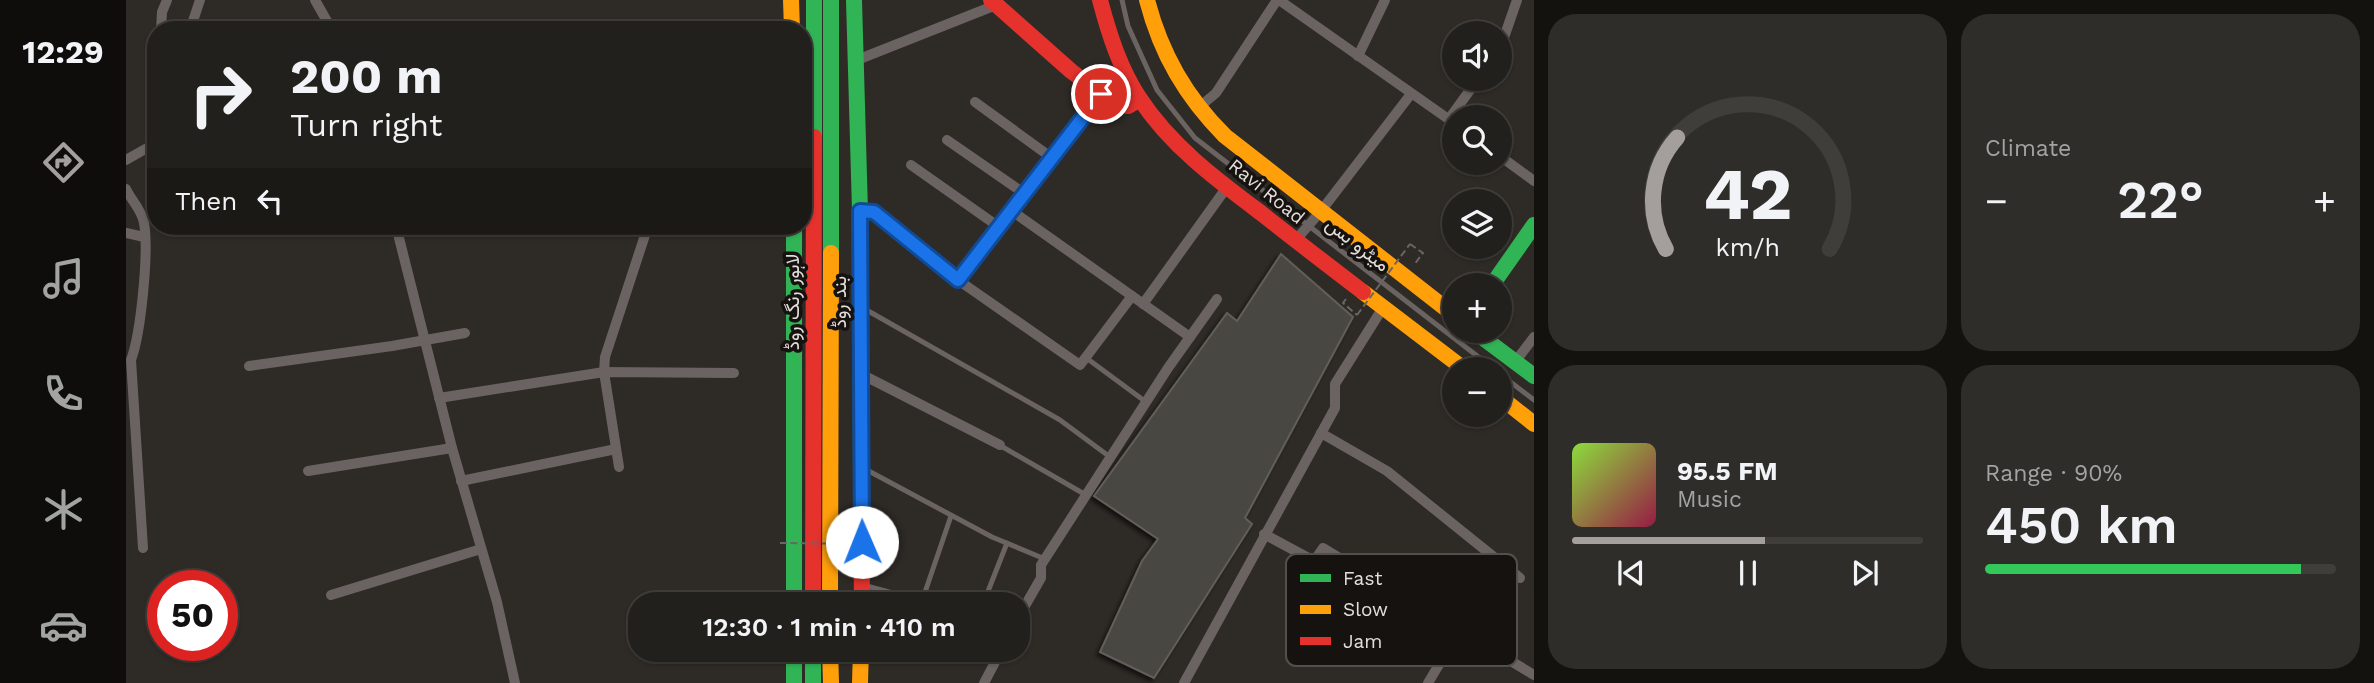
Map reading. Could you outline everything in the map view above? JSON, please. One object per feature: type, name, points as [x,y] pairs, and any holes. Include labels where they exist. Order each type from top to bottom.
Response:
[{"type":"main road","points":[[791,0],[792,21]]},
{"type":"main road","name":"لاہور رنگ روڈ","points":[[813,592],[814,0]]},
{"type":"main road","name":"لاہور رنگ روڈ","points":[[830,592],[831,0]]},
{"type":"main road","name":"بند روڈ","points":[[854,0],[860,211],[859,373],[863,592]]},
{"type":"main road","name":"Ravi Road","points":[[1100,0],[1122,66],[1140,99],[1169,134],[1227,187],[1449,357]]},
{"type":"main road","name":"Ravi Road","points":[[1147,0],[1168,62],[1198,108],[1225,136],[1442,306]]},
{"type":"main road","points":[[994,2],[1071,71],[1114,104],[1128,106],[1140,99]]},
{"type":"main road","points":[[1500,273],[1534,225]]},
{"type":"main road","points":[[794,235],[794,592]]},
{"type":"main road","points":[[1490,343],[1534,376]]},
{"type":"main road","points":[[1512,407],[1534,425]]},
{"type":"main road","points":[[794,662],[794,683]]},
{"type":"main road","points":[[813,662],[813,683]]},
{"type":"main road","points":[[831,662],[831,683]]},
{"type":"main road","points":[[860,683],[861,662]]},
{"type":"street","points":[[162,21],[167,0]]},
{"type":"street","points":[[193,21],[200,0]]},
{"type":"street","points":[[315,0],[327,21]]},
{"type":"street","points":[[1198,108],[1216,93],[1278,0],[1442,114]]},
{"type":"street","points":[[1358,56],[1385,0]]},
{"type":"street","points":[[1510,21],[1517,0]]},
{"type":"street","points":[[857,60],[994,2]]},
{"type":"street","points":[[958,280],[1101,94]]},
{"type":"street","points":[[1295,241],[1411,94]]},
{"type":"street","points":[[975,102],[1052,158]]},
{"type":"street","points":[[947,140],[1025,194]]},
{"type":"street","points":[[126,160],[147,148]]},
{"type":"street","points":[[911,165],[999,227]]},
{"type":"street","points":[[1512,165],[1534,181]]},
{"type":"street","points":[[1143,304],[1227,187]]},
{"type":"street","points":[[126,189],[142,215],[144,237],[136,344],[131,360],[132,471],[143,548]]},
{"type":"street","points":[[860,211],[874,212],[958,280],[1080,365],[1132,296]]},
{"type":"street","points":[[1012,211],[1190,337]]},
{"type":"street","points":[[126,233],[144,237]]},
{"type":"street","points":[[398,235],[452,448],[497,602],[515,683]]},
{"type":"street","points":[[619,467],[604,372],[607,346],[645,235]]},
{"type":"street","points":[[1030,597],[1041,578],[1041,565],[1045,558],[1146,402],[1217,299]]},
{"type":"street","points":[[1184,683],[1335,408],[1335,384],[1384,306]]},
{"type":"street","points":[[248,366],[465,332]]},
{"type":"street","points":[[1515,362],[1534,337]]},
{"type":"street","points":[[439,398],[604,372],[734,373]]},
{"type":"street","points":[[859,373],[1000,445]]},
{"type":"street","points":[[1321,433],[1387,471],[1490,554]]},
{"type":"street","points":[[308,471],[452,448]]},
{"type":"street","points":[[461,481],[616,449]]},
{"type":"street","points":[[1264,534],[1301,554]]},
{"type":"street","points":[[1319,554],[1323,548],[1333,554]]},
{"type":"street","points":[[331,595],[481,549]]},
{"type":"street","points":[[984,683],[995,662]]},
{"type":"street","points":[[1517,665],[1534,675]]},
{"type":"street","points":[[1428,683],[1438,666]]},
{"type":"lane","name":"میٹرو بس","points":[[1122,0],[1128,26],[1157,90],[1195,138],[1478,357]]},
{"type":"lane","points":[[860,307],[1060,420],[1110,457]]},
{"type":"lane","points":[[1085,357],[1146,402]]},
{"type":"lane","points":[[1512,383],[1534,400]]},
{"type":"lane","points":[[1000,445],[1086,495]]},
{"type":"lane","points":[[862,468],[951,516],[1045,558]]},
{"type":"lane","points":[[863,585],[922,601],[951,516]]},
{"type":"lane","points":[[988,592],[1007,543]]},
{"type":"path","points":[[1343,303],[1357,315],[1410,244],[1423,253]]},
{"type":"path","points":[[780,543],[873,544]]},
{"type":"building","points":[[1281,254],[1353,317],[1245,518],[1252,524],[1154,678],[1100,652],[1142,561],[1158,539],[1094,496],[1227,313],[1237,321]]},
{"type":"traffic: fast","points":[[814,0],[814,137]]},
{"type":"traffic: fast","points":[[831,0],[831,253]]},
{"type":"traffic: fast","points":[[854,0],[860,211],[861,480]]},
{"type":"traffic: fast","points":[[1500,273],[1534,225]]},
{"type":"traffic: fast","points":[[794,235],[794,592]]},
{"type":"traffic: fast","points":[[1490,343],[1534,376]]},
{"type":"traffic: fast","points":[[794,662],[794,683]]},
{"type":"traffic: fast","points":[[813,662],[813,683]]},
{"type":"traffic: slow","points":[[791,0],[792,21]]},
{"type":"traffic: slow","points":[[1147,0],[1160,39],[1177,74],[1198,106],[1225,136],[1442,306]]},
{"type":"traffic: slow","points":[[830,592],[831,253]]},
{"type":"traffic: slow","points":[[1363,292],[1448,357]]},
{"type":"traffic: slow","points":[[1512,407],[1534,424]]},
{"type":"traffic: slow","points":[[830,662],[831,683]]},
{"type":"traffic: slow","points":[[860,683],[861,662]]},
{"type":"traffic: jam","points":[[991,0],[1071,71],[1114,104],[1128,106],[1140,99]]},
{"type":"traffic: jam","points":[[1100,0],[1111,38],[1127,76],[1140,99],[1166,132],[1212,175],[1363,292]]},
{"type":"traffic: jam","points":[[813,592],[814,137]]},
{"type":"traffic: jam","points":[[861,480],[862,592]]},
{"type":"route","points":[[862,542],[860,211],[874,212],[958,280],[1101,94]]}]
